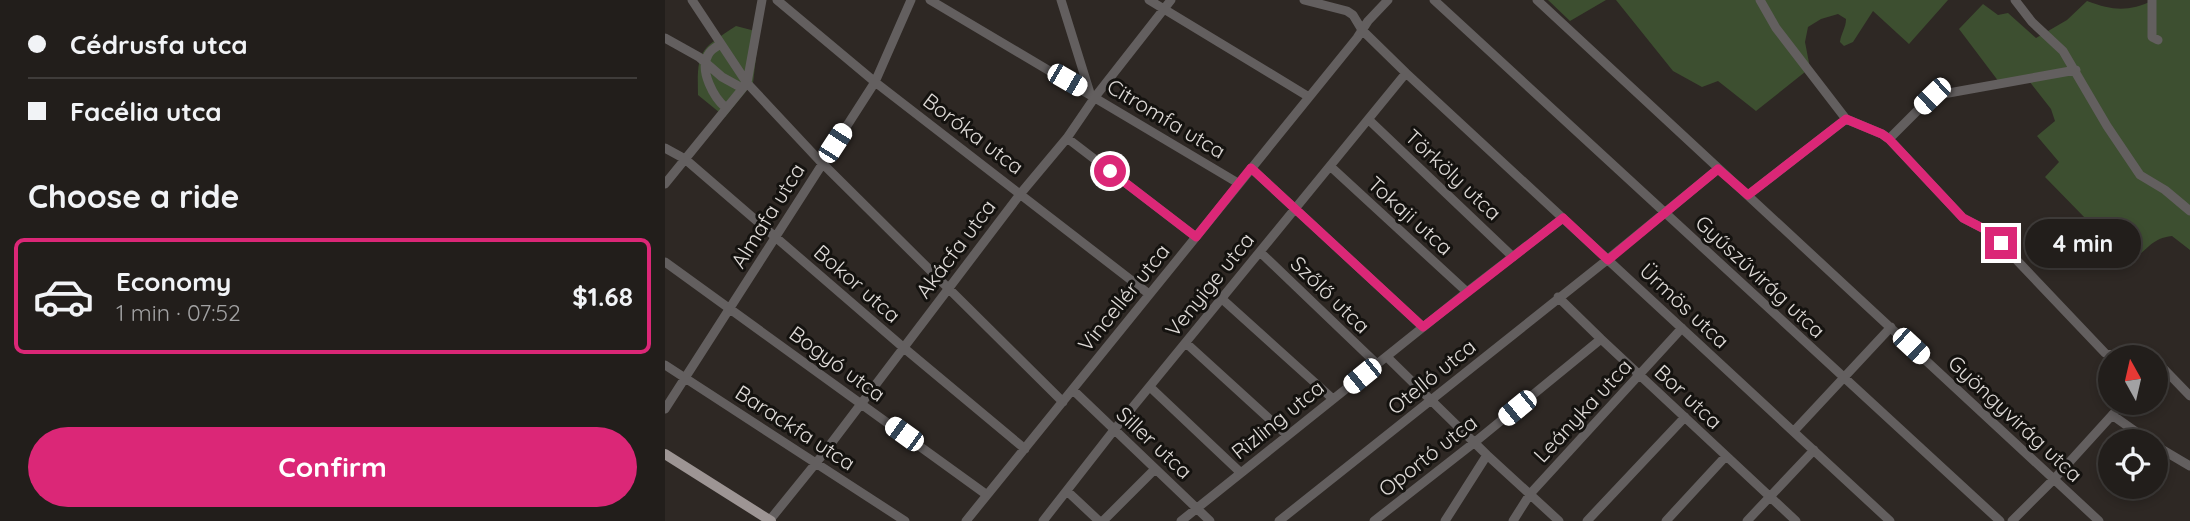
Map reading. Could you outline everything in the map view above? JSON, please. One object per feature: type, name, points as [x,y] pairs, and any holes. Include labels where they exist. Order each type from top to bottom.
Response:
[{"type":"main road","points":[[665,454],[770,521]]},
{"type":"street","points":[[692,0],[745,85],[1063,402]]},
{"type":"street","points":[[665,184],[745,85],[762,0]]},
{"type":"street","name":"Boróka utca","points":[[777,0],[875,82],[1149,294]]},
{"type":"street","name":"Almafa utca","points":[[665,409],[875,82],[911,0]]},
{"type":"street","name":"Citromfa utca","points":[[930,0],[1238,183]]},
{"type":"street","points":[[1061,0],[1093,95]]},
{"type":"street","points":[[1149,0],[1309,97]]},
{"type":"street","name":"Akácfa utca","points":[[770,521],[1021,193],[1067,138],[1093,95],[1171,0]]},
{"type":"street","name":"Ürmös utca","points":[[1304,0],[1353,15],[1362,30],[1406,73],[1891,521]]},
{"type":"street","name":"Vincellér utca","points":[[966,521],[1368,21],[1388,0]]},
{"type":"street","name":"Gyűszűvirág utca","points":[[1434,0],[2000,521]]},
{"type":"street","name":"Gyöngyvirág utca","points":[[1537,0],[2099,521]]},
{"type":"street","points":[[1760,0],[1776,28],[1846,119],[1889,139],[1963,218],[1990,232],[2098,346]]},
{"type":"street","points":[[2015,0],[2032,22],[2063,51],[2107,126],[2140,175],[2165,190],[2190,211]]},
{"type":"street","points":[[2152,0],[2153,37],[2158,40]]},
{"type":"street","points":[[665,38],[699,57],[722,78],[745,85]]},
{"type":"street","points":[[721,44],[709,52],[705,62],[712,93],[726,108]]},
{"type":"street","points":[[1889,139],[1932,96],[2076,70]]},
{"type":"street","name":"Venyige utca","points":[[1044,521],[1114,430],[1406,73]]},
{"type":"street","points":[[1748,195],[1846,119]]},
{"type":"street","name":"Törköly utca","points":[[1369,120],[1513,257]]},
{"type":"street","points":[[1067,138],[1196,237]]},
{"type":"street","name":"Bokor utca","points":[[665,148],[685,159],[1025,449]]},
{"type":"street","name":"Tokaji utca","points":[[1330,166],[1467,292]]},
{"type":"street","points":[[1251,168],[1423,327]]},
{"type":"street","name":"Otelló utca","points":[[1281,520],[1718,169]]},
{"type":"street","name":"Rizling utca","points":[[1181,521],[1563,218]]},
{"type":"street","name":"Szőlő utca","points":[[1260,252],[1377,364]]},
{"type":"street","name":"Bogyó utca","points":[[665,262],[988,495]]},
{"type":"street","name":"Bor utca","points":[[1558,297],[1796,521]]},
{"type":"street","points":[[1221,298],[1332,399]]},
{"type":"street","points":[[1794,431],[1891,327]]},
{"type":"street","name":"Leányka utca","points":[[1513,521],[1530,494],[1682,328]]},
{"type":"street","name":"Oportó utca","points":[[1374,521],[1601,339]]},
{"type":"street","points":[[1186,343],[1287,435]]},
{"type":"street","points":[[1387,357],[1559,521]]},
{"type":"street","name":"Barackfa utca","points":[[665,365],[905,521]]},
{"type":"street","points":[[2168,377],[2190,397]]},
{"type":"street","points":[[1150,387],[1241,473]]},
{"type":"street","name":"Siller utca","points":[[1073,390],[1210,521]]},
{"type":"street","points":[[2013,521],[2112,415],[2132,429]]},
{"type":"street","points":[[1587,521],[1685,418]]},
{"type":"street","points":[[1747,521],[1814,450]]},
{"type":"street","points":[[2168,453],[2190,466]]},
{"type":"street","points":[[1445,521],[1487,454]]},
{"type":"street","points":[[1666,521],[1726,456]]},
{"type":"street","points":[[1067,491],[1101,521],[1155,469]]},
{"type":"green space","points":[[1548,0],[1606,0],[1570,21]]},
{"type":"green space","points":[[1616,0],[1948,0],[1909,44],[1873,11],[1853,42],[1844,46],[1840,42],[1846,19],[1838,14],[1821,19],[1808,27],[1805,42],[1810,68],[1756,111],[1718,81],[1702,87],[1673,71]]},
{"type":"green space","points":[[2154,0],[2190,0],[2190,250],[2172,236],[2157,240],[2127,261],[2045,177],[2059,162],[2037,136],[2055,121],[2051,109],[2029,81],[2002,86],[1959,29],[1983,4],[1998,15],[2008,13],[2036,38],[2067,20],[2087,1],[2121,9]]},
{"type":"green space","points":[[736,26],[759,32],[753,83],[725,117],[698,95],[698,69],[707,47]]},
{"type":"route","points":[[1110,171],[1196,237],[1251,168],[1423,327],[1563,218],[1608,260],[1718,169],[1748,195],[1846,119],[1889,139],[1963,218],[1990,232],[2001,243]]}]
